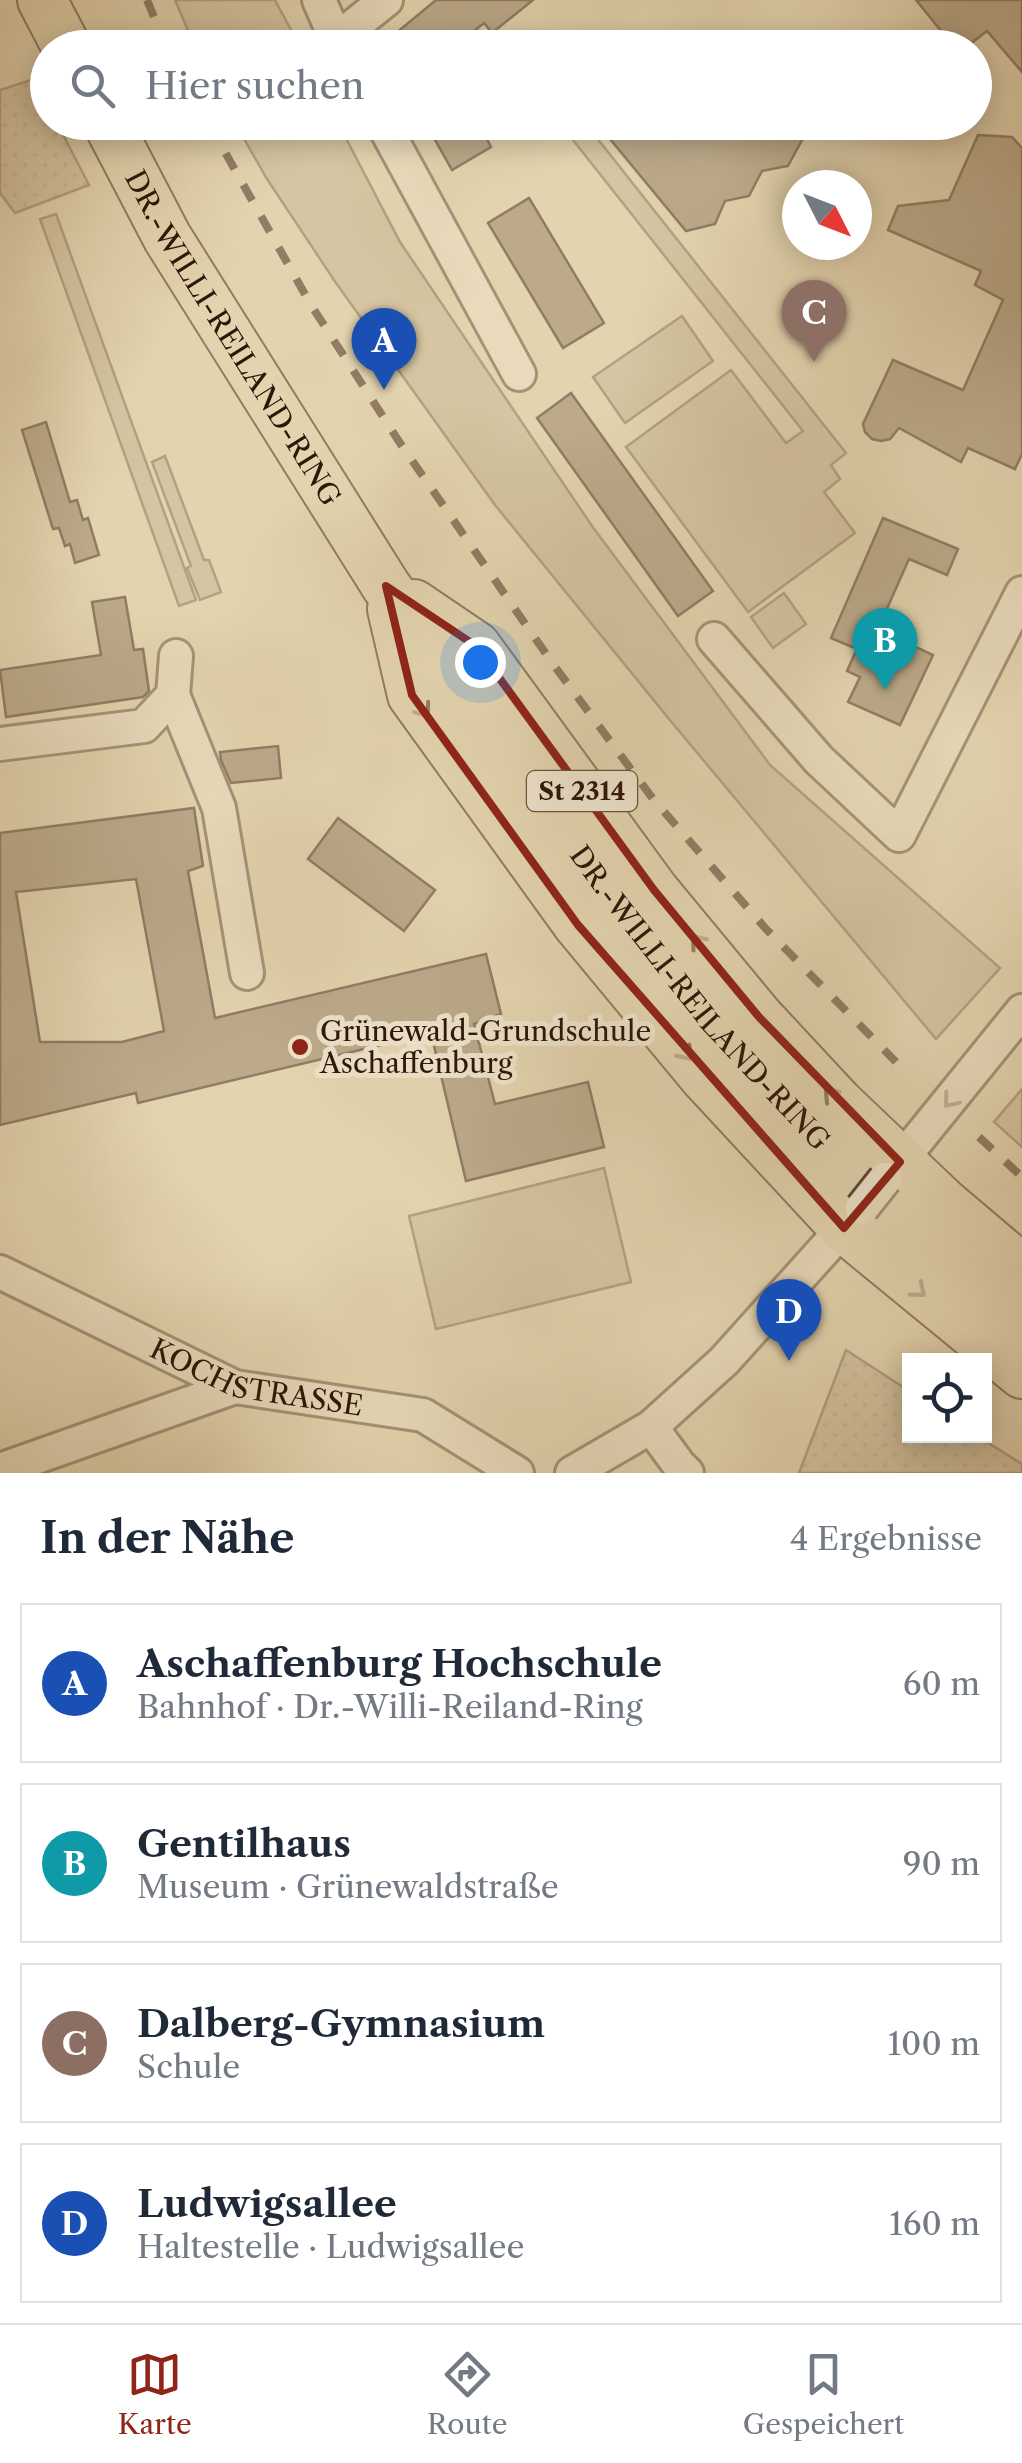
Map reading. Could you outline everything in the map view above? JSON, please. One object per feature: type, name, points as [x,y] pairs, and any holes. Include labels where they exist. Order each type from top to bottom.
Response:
[{"type":"highway","points":[[42,0],[58,30]]},
{"type":"highway","name":"DR.-WILLI-REILAND-RING","points":[[116,140],[168,238],[386,586],[606,891],[711,1024],[827,1148],[908,1224],[1022,1320]]},
{"type":"highway","name":"St 2314","points":[[386,586],[476,646],[654,890],[893,1170]]},
{"type":"highway","name":"St 2314","points":[[386,586],[412,694],[578,925],[704,1076],[853,1218]]},
{"type":"highway","points":[[893,1170],[943,1202],[1022,1269]]},
{"type":"highway","points":[[853,1218],[1022,1374]]},
{"type":"street","points":[[318,0],[332,30]]},
{"type":"street","points":[[353,30],[386,0]]},
{"type":"street","points":[[392,140],[519,374]]},
{"type":"street","points":[[714,638],[819,760],[899,835],[1022,593]]},
{"type":"street","points":[[176,656],[173,695],[219,808],[247,974]]},
{"type":"street","points":[[0,744],[144,726],[173,695]]},
{"type":"street","points":[[572,1473],[650,1427],[724,1361],[853,1218],[1022,1012]]},
{"type":"street","name":"KOCHSTRASSE","points":[[0,1272],[235,1386],[423,1415],[517,1473]]},
{"type":"street","points":[[0,1470],[235,1386]]},
{"type":"street","points":[[650,1427],[687,1473]]},
{"type":"highlighted area","points":[[386,586],[476,646],[654,890],[759,1017],[900,1162],[844,1228],[578,925],[412,695]]},
{"type":"shaded area","points":[[175,0],[275,0],[291,30],[188,30]]},
{"type":"shaded area","points":[[30,80],[30,140],[66,140],[89,185],[15,213],[0,193],[0,90]]},
{"type":"shaded area","points":[[245,140],[347,140],[400,242],[592,526],[770,765],[1000,968],[936,1039],[495,505],[336,283]]},
{"type":"shaded area","points":[[573,140],[598,140],[846,453],[831,465],[840,479],[824,492],[855,533],[748,612],[626,447],[731,370],[786,443],[803,431]]},
{"type":"shaded area","points":[[56,214],[196,600],[179,606],[40,219]]},
{"type":"shaded area","points":[[682,316],[713,361],[625,423],[593,377]]},
{"type":"shaded area","points":[[165,456],[204,560],[209,560],[221,592],[200,600],[152,462]]},
{"type":"shaded area","points":[[784,593],[806,624],[773,648],[751,617]]},
{"type":"shaded area","points":[[1022,1089],[1022,1147],[994,1122]]},
{"type":"shaded area","points":[[604,1168],[631,1282],[436,1329],[409,1216]]},
{"type":"shaded area","points":[[846,1350],[902,1386],[902,1443],[988,1443],[1022,1464],[1022,1473],[799,1473]]},
{"type":"building","points":[[436,0],[533,0],[496,30],[490,30],[484,23],[475,30],[400,30]]},
{"type":"building","points":[[916,0],[1022,0],[1022,72],[992,37],[992,30],[940,30]]},
{"type":"building","points":[[1012,137],[1022,148],[1022,454],[1015,469],[968,448],[961,462],[899,428],[890,439],[872,439],[863,424],[893,360],[963,390],[1003,300],[975,285],[981,271],[888,230],[898,206],[949,200],[976,140]]},
{"type":"building","points":[[435,140],[487,140],[491,147],[452,170]]},
{"type":"building","points":[[611,140],[802,140],[788,166],[762,171],[749,196],[725,201],[715,224],[686,231]]},
{"type":"building","points":[[529,198],[604,323],[563,348],[488,223]]},
{"type":"building","points":[[571,393],[713,591],[678,616],[537,418]]},
{"type":"building","points":[[46,422],[70,502],[77,500],[83,520],[88,518],[99,555],[75,563],[70,544],[65,546],[59,528],[53,529],[22,430]]},
{"type":"building","points":[[883,518],[958,549],[947,575],[909,559],[878,629],[933,655],[900,725],[848,702],[860,677],[847,671],[857,649],[831,638]]},
{"type":"building","points":[[125,597],[134,650],[143,649],[149,691],[143,697],[6,717],[0,670],[101,655],[92,602]]},
{"type":"building","points":[[278,746],[281,778],[231,783],[220,752]]},
{"type":"building","points":[[194,808],[203,866],[188,871],[215,1018],[486,954],[501,1014],[474,1024],[495,1104],[588,1082],[604,1147],[466,1181],[431,1033],[138,1103],[136,1093],[0,1125],[0,833]],"holes":[[[136,879],[164,1031],[122,1042],[40,1042],[16,892]]]},
{"type":"building","points":[[338,818],[435,890],[404,931],[308,859]]},
{"type":"railway","points":[[147,0],[160,30]]},
{"type":"railway","points":[[218,140],[311,305],[400,443],[553,664],[653,799],[766,929],[896,1062]]},
{"type":"railway","points":[[979,1137],[1022,1177]]},
{"type":"place","name":"Dalberg-Gymnasium","points":[[814,362]]},
{"type":"place","name":"Aschaffenburg Hochschule","points":[[384,390]]},
{"type":"place","name":"Gentilhaus","points":[[885,690]]},
{"type":"place","name":"Grünewald-Grundschule Aschaffenburg","points":[[300,1047]]},
{"type":"place","name":"Ludwigsallee","points":[[789,1361]]}]
